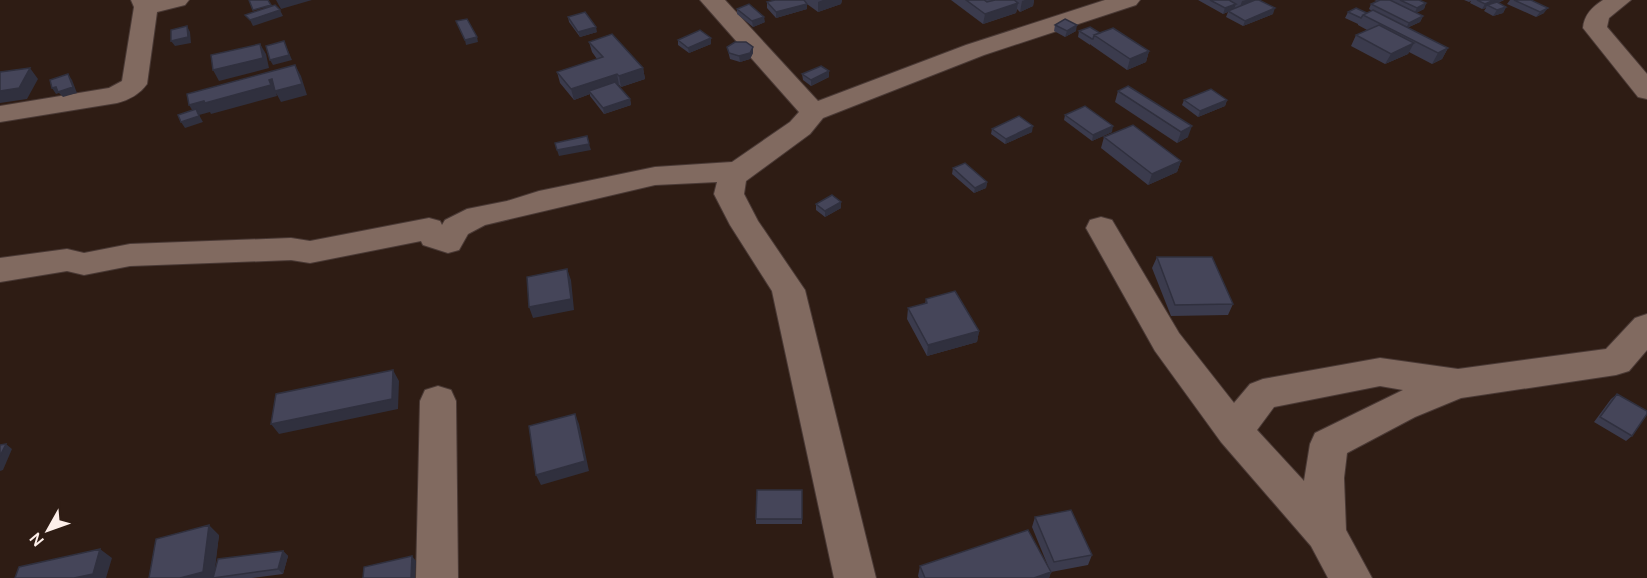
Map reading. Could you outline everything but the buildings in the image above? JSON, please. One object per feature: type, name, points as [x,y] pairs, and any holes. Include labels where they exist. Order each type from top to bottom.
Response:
[{"type":"street","points":[[0,114],[117,95],[134,84],[145,4],[177,0]]},
{"type":"street","points":[[712,0],[813,112]]},
{"type":"street","points":[[855,578],[788,290],[745,225],[729,194],[732,179],[739,171],[800,128],[813,112],[975,50],[1128,0]]},
{"type":"street","points":[[1619,0],[1600,13],[1595,19],[1595,28],[1647,91]]},
{"type":"street","points":[[0,270],[67,260],[84,264],[130,255],[291,249],[310,252],[429,229],[434,237],[448,242],[456,227],[478,216],[510,211],[539,201],[655,176],[739,171]]},
{"type":"street","points":[[1101,228],[1167,342],[1234,431],[1326,532],[1351,578]]},
{"type":"street","points":[[1326,532],[1324,477],[1329,444],[1402,406],[1457,384],[1616,361],[1647,327]]},
{"type":"street","points":[[1234,431],[1263,394],[1380,372],[1457,384]]},
{"type":"street","points":[[437,578],[438,401]]}]
